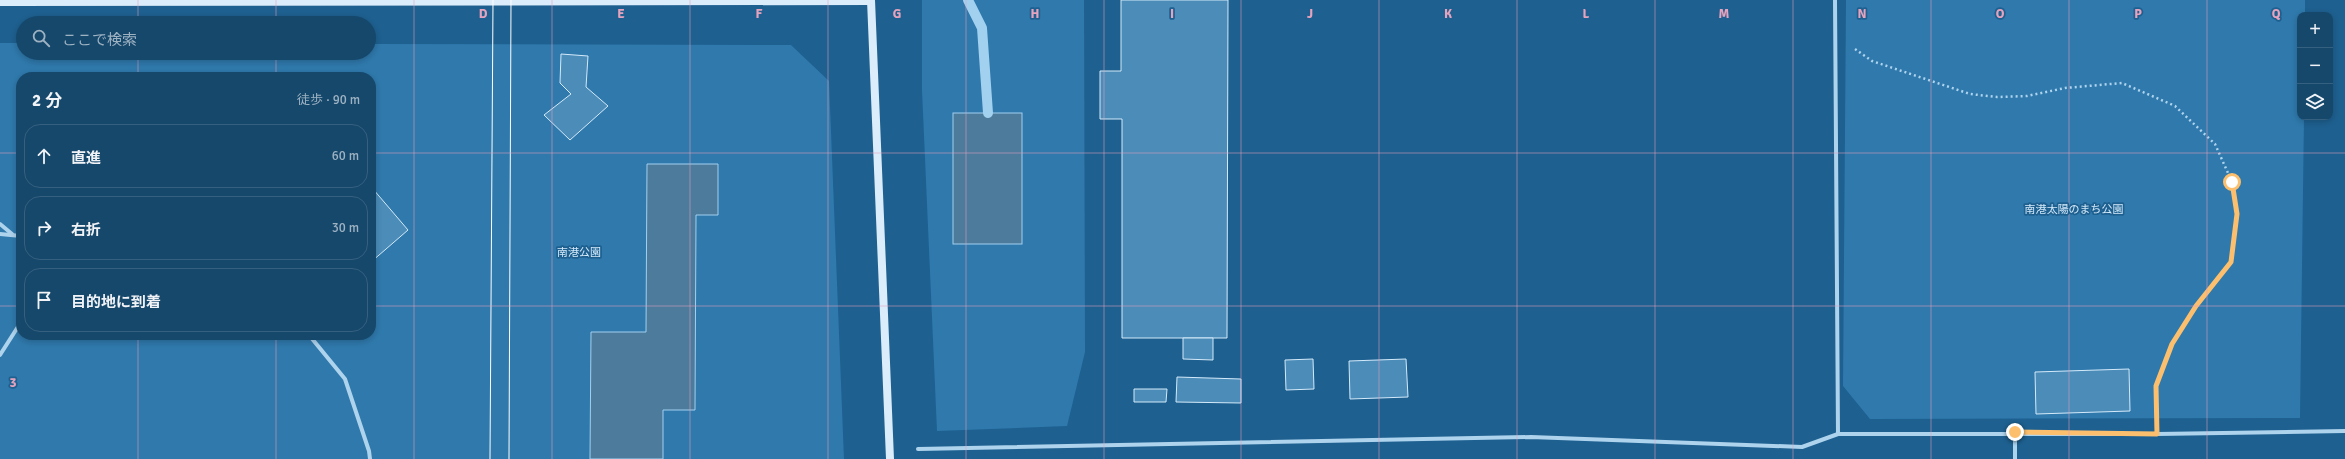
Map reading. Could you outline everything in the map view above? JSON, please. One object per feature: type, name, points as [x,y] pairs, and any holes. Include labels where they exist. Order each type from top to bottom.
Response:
[{"type":"street","points":[[0,2],[871,0],[890,459]]},
{"type":"street","points":[[1835,0],[1834,35],[1838,434]]},
{"type":"street","points":[[0,224],[12,235]]},
{"type":"street","points":[[0,234],[16,235]]},
{"type":"street","points":[[0,355],[16,330]]},
{"type":"street","points":[[313,340],[345,379],[369,451],[370,459]]},
{"type":"street","points":[[918,449],[1531,437],[1802,447],[1838,434],[2015,432],[2157,434],[2345,431]]},
{"type":"street","points":[[2015,432],[2015,459]]},
{"type":"path","points":[[1834,35],[1872,61],[1970,94],[1997,97],[2028,96],[2065,88],[2122,83],[2175,106],[2215,144],[2232,182],[2237,214],[2231,262],[2196,306],[2172,344],[2156,386],[2157,434]]},
{"type":"green space","points":[[922,0],[1084,0],[1085,352],[1067,426],[937,431],[922,90]]},
{"type":"green space","name":"南港太陽のまち公園","points":[[1846,0],[2305,0],[2305,12],[2297,12],[2297,120],[2304,120],[2300,418],[1870,419],[1843,386]]},
{"type":"green space","name":"南港公園","points":[[0,43],[16,43],[16,60],[376,60],[376,44],[791,45],[829,81],[844,459],[0,459]]},
{"type":"shaded area","points":[[953,113],[1022,113],[1022,244],[953,244]]},
{"type":"shaded area","points":[[647,164],[718,164],[718,215],[696,215],[695,410],[663,410],[663,459],[590,459],[591,332],[646,332]]},
{"type":"building","points":[[1121,0],[1228,0],[1227,338],[1122,338],[1122,119],[1100,119],[1100,71],[1121,71]]},
{"type":"building","points":[[561,54],[588,56],[586,87],[608,106],[570,140],[544,115],[571,94],[560,83]]},
{"type":"building","points":[[376,193],[408,230],[376,258]]},
{"type":"building","points":[[1183,338],[1213,338],[1213,360],[1183,359]]},
{"type":"building","points":[[1313,359],[1314,389],[1286,390],[1285,360]]},
{"type":"building","points":[[1406,359],[1408,397],[1350,399],[1349,361]]},
{"type":"building","points":[[2129,369],[2130,411],[2036,414],[2035,372]]},
{"type":"building","points":[[1177,377],[1241,379],[1241,403],[1176,402]]},
{"type":"building","points":[[1134,389],[1167,389],[1166,402],[1134,402]]},
{"type":"waterway","points":[[968,0],[982,28],[988,113]]},
{"type":"tram line","points":[[490,459],[493,0]]},
{"type":"tram line","points":[[509,459],[511,0]]},
{"type":"route","points":[[2015,432],[2157,434],[2156,386],[2172,344],[2196,306],[2231,262],[2237,214],[2232,182]]}]
